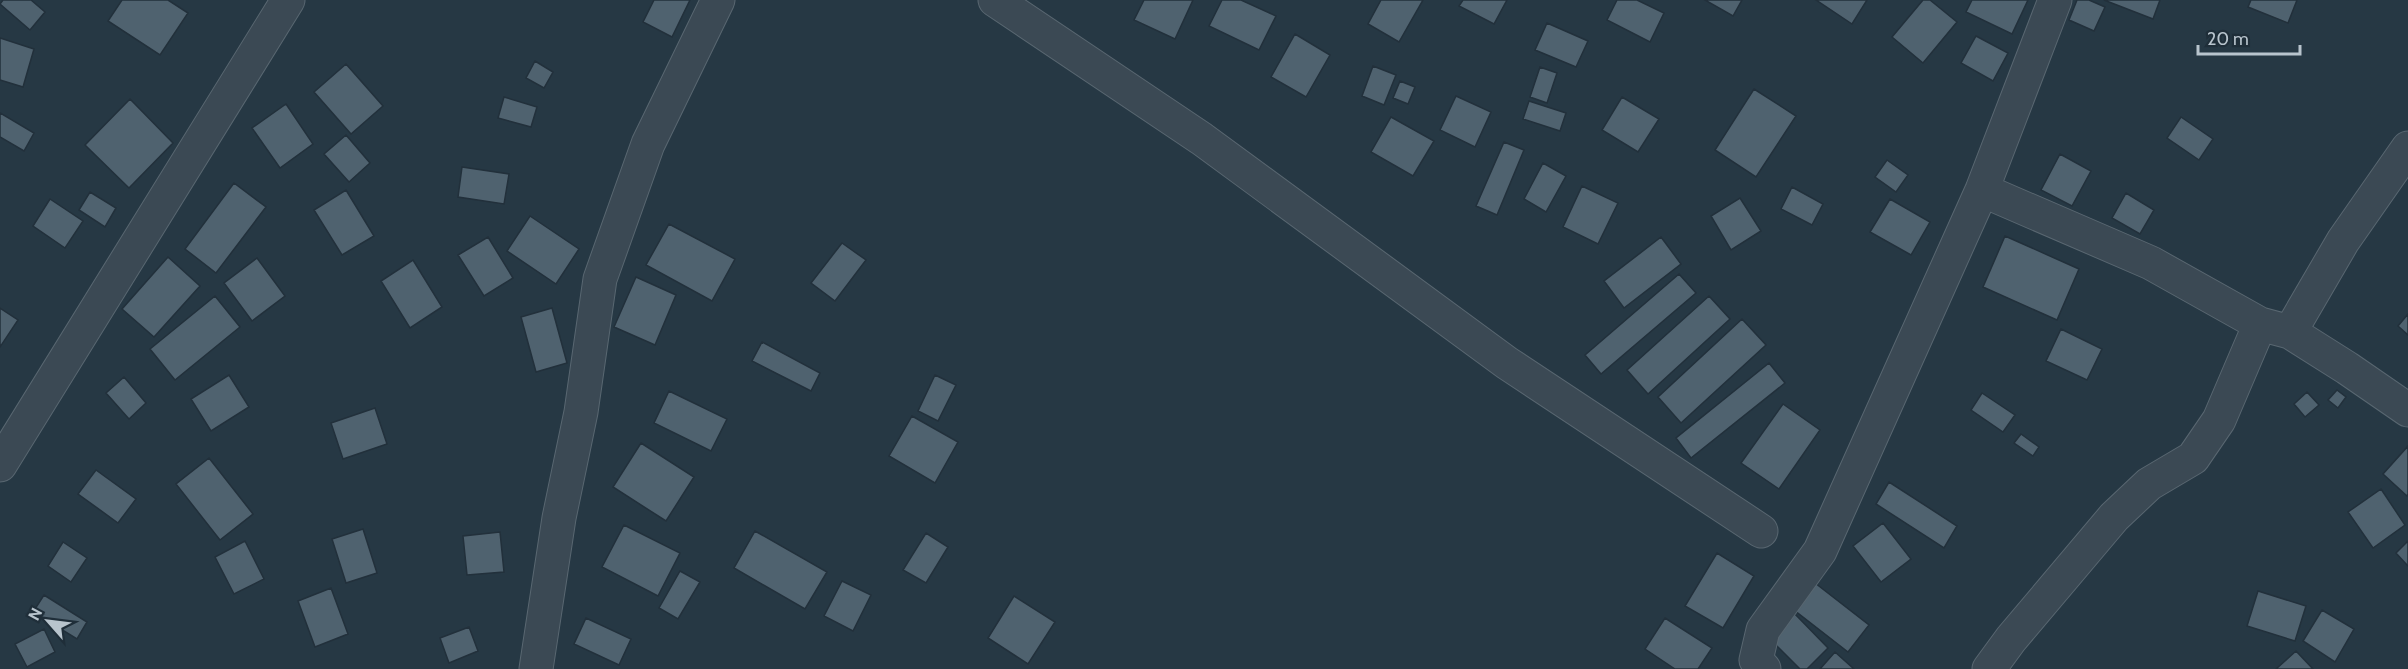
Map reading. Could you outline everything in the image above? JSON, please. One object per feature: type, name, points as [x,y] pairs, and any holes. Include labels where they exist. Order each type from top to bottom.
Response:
[{"type":"street","points":[[0,465],[288,0]]},
{"type":"street","points":[[537,669],[556,540],[581,412],[600,279],[648,144],[718,0]]},
{"type":"street","points":[[995,0],[1202,140],[1356,255],[1507,363],[1761,531]]},
{"type":"street","points":[[1764,669],[1756,660],[1763,630],[1820,551],[1982,190],[2055,0]]},
{"type":"street","points":[[1989,669],[2011,639],[2114,517],[2150,484],[2193,458],[2275,328],[2343,241],[2408,148]]},
{"type":"street","points":[[1982,190],[2151,263],[2348,368],[2408,410]]},
{"type":"building","points":[[3,0],[31,0],[45,12],[30,30],[0,4]]},
{"type":"building","points":[[122,0],[168,0],[188,13],[160,55],[108,21]]},
{"type":"building","points":[[654,0],[690,0],[672,37],[643,22]]},
{"type":"building","points":[[1144,0],[1193,0],[1175,39],[1134,20]]},
{"type":"building","points":[[1222,0],[1241,0],[1276,16],[1259,50],[1209,26]]},
{"type":"building","points":[[1381,0],[1423,0],[1399,42],[1368,24]]},
{"type":"building","points":[[1463,0],[1507,0],[1494,24],[1459,6]]},
{"type":"building","points":[[1617,0],[1637,0],[1664,13],[1650,42],[1607,20]]},
{"type":"building","points":[[1705,0],[1742,0],[1733,16]]},
{"type":"building","points":[[1816,0],[1867,0],[1852,24]]},
{"type":"building","points":[[1923,0],[1930,0],[1957,22],[1923,63],[1892,37]]},
{"type":"building","points":[[1972,0],[2028,0],[2012,34],[1966,12]]},
{"type":"building","points":[[2077,0],[2089,0],[2105,7],[2094,31],[2069,20]]},
{"type":"building","points":[[2104,0],[2160,0],[2153,19]]},
{"type":"building","points":[[2251,0],[2297,0],[2288,23],[2248,7]]},
{"type":"building","points":[[1547,23],[1588,41],[1576,67],[1535,50]]},
{"type":"building","points":[[1295,34],[1330,55],[1306,97],[1271,77]]},
{"type":"building","points":[[1976,36],[2008,53],[1993,81],[1961,63]]},
{"type":"building","points":[[0,38],[34,49],[23,87],[0,80]]},
{"type":"building","points":[[535,61],[553,72],[544,88],[526,78]]},
{"type":"building","points":[[346,64],[383,106],[351,134],[314,92]]},
{"type":"building","points":[[1373,66],[1396,75],[1384,105],[1362,96]]},
{"type":"building","points":[[1540,67],[1557,73],[1547,103],[1530,97]]},
{"type":"building","points":[[1400,81],[1415,87],[1408,104],[1393,98]]},
{"type":"building","points":[[1754,89],[1796,116],[1756,177],[1715,150]]},
{"type":"building","points":[[1456,96],[1491,112],[1475,147],[1440,130]]},
{"type":"building","points":[[504,97],[537,107],[531,127],[498,118]]},
{"type":"building","points":[[1622,97],[1659,119],[1638,152],[1602,130]]},
{"type":"building","points":[[130,99],[173,143],[129,188],[85,145]]},
{"type":"building","points":[[1529,101],[1566,113],[1560,131],[1523,119]]},
{"type":"building","points":[[286,104],[313,144],[280,168],[252,128]]},
{"type":"building","points":[[0,113],[34,133],[24,151],[0,137]]},
{"type":"building","points":[[1391,117],[1434,141],[1413,176],[1371,152]]},
{"type":"building","points":[[2181,117],[2213,139],[2199,160],[2167,138]]},
{"type":"building","points":[[346,135],[370,163],[349,182],[324,154]]},
{"type":"building","points":[[1504,142],[1524,150],[1497,215],[1476,206]]},
{"type":"building","points":[[2060,154],[2091,171],[2072,206],[2041,190]]},
{"type":"building","points":[[1887,160],[1908,175],[1896,192],[1875,177]]},
{"type":"building","points":[[1543,163],[1566,176],[1546,212],[1524,199]]},
{"type":"building","points":[[462,167],[509,174],[504,204],[458,197]]},
{"type":"building","points":[[234,183],[266,207],[216,273],[185,249]]},
{"type":"building","points":[[1582,186],[1618,203],[1598,244],[1563,227]]},
{"type":"building","points":[[1792,187],[1823,204],[1812,225],[1781,209]]},
{"type":"building","points":[[346,190],[374,236],[342,255],[314,210]]},
{"type":"building","points":[[90,192],[116,208],[105,227],[79,210]]},
{"type":"building","points":[[2126,193],[2154,210],[2140,234],[2112,218]]},
{"type":"building","points":[[1740,198],[1761,231],[1731,250],[1711,216]]},
{"type":"building","points":[[50,199],[83,221],[65,248],[33,226]]},
{"type":"building","points":[[1890,199],[1930,222],[1911,255],[1870,232]]},
{"type":"building","points":[[530,216],[579,249],[556,284],[507,251]]},
{"type":"building","points":[[669,224],[735,259],[712,301],[646,265]]},
{"type":"building","points":[[2005,236],[2079,269],[2057,320],[1983,287]]},
{"type":"building","points":[[488,237],[513,278],[484,296],[458,255]]},
{"type":"building","points":[[1661,237],[1681,264],[1624,308],[1604,281]]},
{"type":"building","points":[[842,243],[866,260],[835,301],[811,283]]},
{"type":"building","points":[[168,257],[200,286],[154,337],[122,309]]},
{"type":"building","points":[[257,258],[285,296],[252,321],[224,283]]},
{"type":"building","points":[[413,260],[442,307],[410,328],[381,281]]},
{"type":"building","points":[[1679,274],[1696,293],[1601,374],[1585,355]]},
{"type":"building","points":[[636,277],[676,295],[655,345],[614,327]]},
{"type":"building","points":[[215,296],[240,327],[175,380],[150,349]]},
{"type":"building","points":[[1709,296],[1730,319],[1648,394],[1627,370]]},
{"type":"building","points":[[0,308],[18,320],[0,347]]},
{"type":"building","points":[[552,308],[567,363],[536,372],[521,317]]},
{"type":"building","points":[[2408,314],[2408,335],[2398,326]]},
{"type":"building","points":[[1742,319],[1766,345],[1681,423],[1658,397]]},
{"type":"building","points":[[2061,329],[2102,349],[2087,380],[2046,361]]},
{"type":"building","points":[[762,342],[820,373],[811,391],[752,361]]},
{"type":"building","points":[[1769,363],[1785,383],[1691,458],[1676,438]]},
{"type":"building","points":[[229,375],[249,407],[211,431],[191,399]]},
{"type":"building","points":[[935,375],[956,385],[938,421],[918,411]]},
{"type":"building","points":[[124,377],[146,403],[129,419],[106,393]]},
{"type":"building","points":[[2337,390],[2346,397],[2338,408],[2328,400]]},
{"type":"building","points":[[669,391],[727,419],[711,451],[654,423]]},
{"type":"building","points":[[2307,392],[2319,405],[2305,417],[2294,404]]},
{"type":"building","points":[[1982,393],[2015,415],[2003,432],[1971,410]]},
{"type":"building","points":[[1783,404],[1820,430],[1779,489],[1741,463]]},
{"type":"building","points":[[375,408],[387,444],[343,459],[331,423]]},
{"type":"building","points":[[912,416],[958,442],[935,483],[889,456]]},
{"type":"building","points":[[2021,434],[2039,447],[2033,456],[2014,443]]},
{"type":"building","points":[[641,443],[694,477],[666,521],[613,487]]},
{"type":"building","points":[[2408,446],[2408,494],[2407,496],[2383,474]]},
{"type":"building","points":[[209,458],[253,514],[220,540],[176,484]]},
{"type":"building","points":[[96,470],[136,499],[118,523],[78,494]]},
{"type":"building","points":[[1889,482],[1957,526],[1944,548],[1876,504]]},
{"type":"building","points":[[2381,489],[2405,525],[2373,548],[2348,512]]},
{"type":"building","points":[[1883,523],[1911,559],[1881,582],[1853,546]]},
{"type":"building","points":[[624,525],[680,553],[658,596],[602,567]]},
{"type":"building","points":[[363,529],[377,573],[346,583],[332,539]]},
{"type":"building","points":[[755,531],[827,572],[805,609],[734,568]]},
{"type":"building","points":[[500,532],[504,572],[467,575],[463,536]]},
{"type":"building","points":[[926,533],[948,547],[926,583],[903,570]]},
{"type":"building","points":[[245,541],[264,579],[234,594],[215,557]]},
{"type":"building","points":[[2408,541],[2408,566],[2396,553]]},
{"type":"building","points":[[63,542],[87,558],[71,582],[48,566]]},
{"type":"building","points":[[1717,553],[1754,576],[1723,628],[1685,606]]},
{"type":"building","points":[[680,571],[700,582],[678,619],[659,608]]},
{"type":"building","points":[[842,581],[871,595],[853,631],[824,616]]},
{"type":"building","points":[[1815,583],[1869,625],[1848,652],[1794,610]]},
{"type":"building","points":[[331,588],[348,634],[315,647],[298,601]]},
{"type":"building","points":[[2258,591],[2306,606],[2295,641],[2247,626]]},
{"type":"building","points":[[44,595],[87,622],[77,639],[33,612]]},
{"type":"building","points":[[1014,596],[1055,622],[1028,664],[988,638]]},
{"type":"building","points":[[2322,610],[2354,629],[2335,662],[2303,641]]},
{"type":"building","points":[[1792,611],[1828,648],[1807,669],[1800,669],[1767,636]]},
{"type":"building","points":[[586,618],[631,639],[619,665],[574,644]]},
{"type":"building","points":[[1665,618],[1712,648],[1698,669],[1675,669],[1645,649]]},
{"type":"building","points":[[469,627],[478,651],[449,663],[440,638]]},
{"type":"building","points":[[44,629],[55,652],[27,667],[15,644]]},
{"type":"building","points":[[2296,651],[2313,669],[2276,669]]},
{"type":"building","points":[[1835,652],[1854,669],[1820,669]]}]
